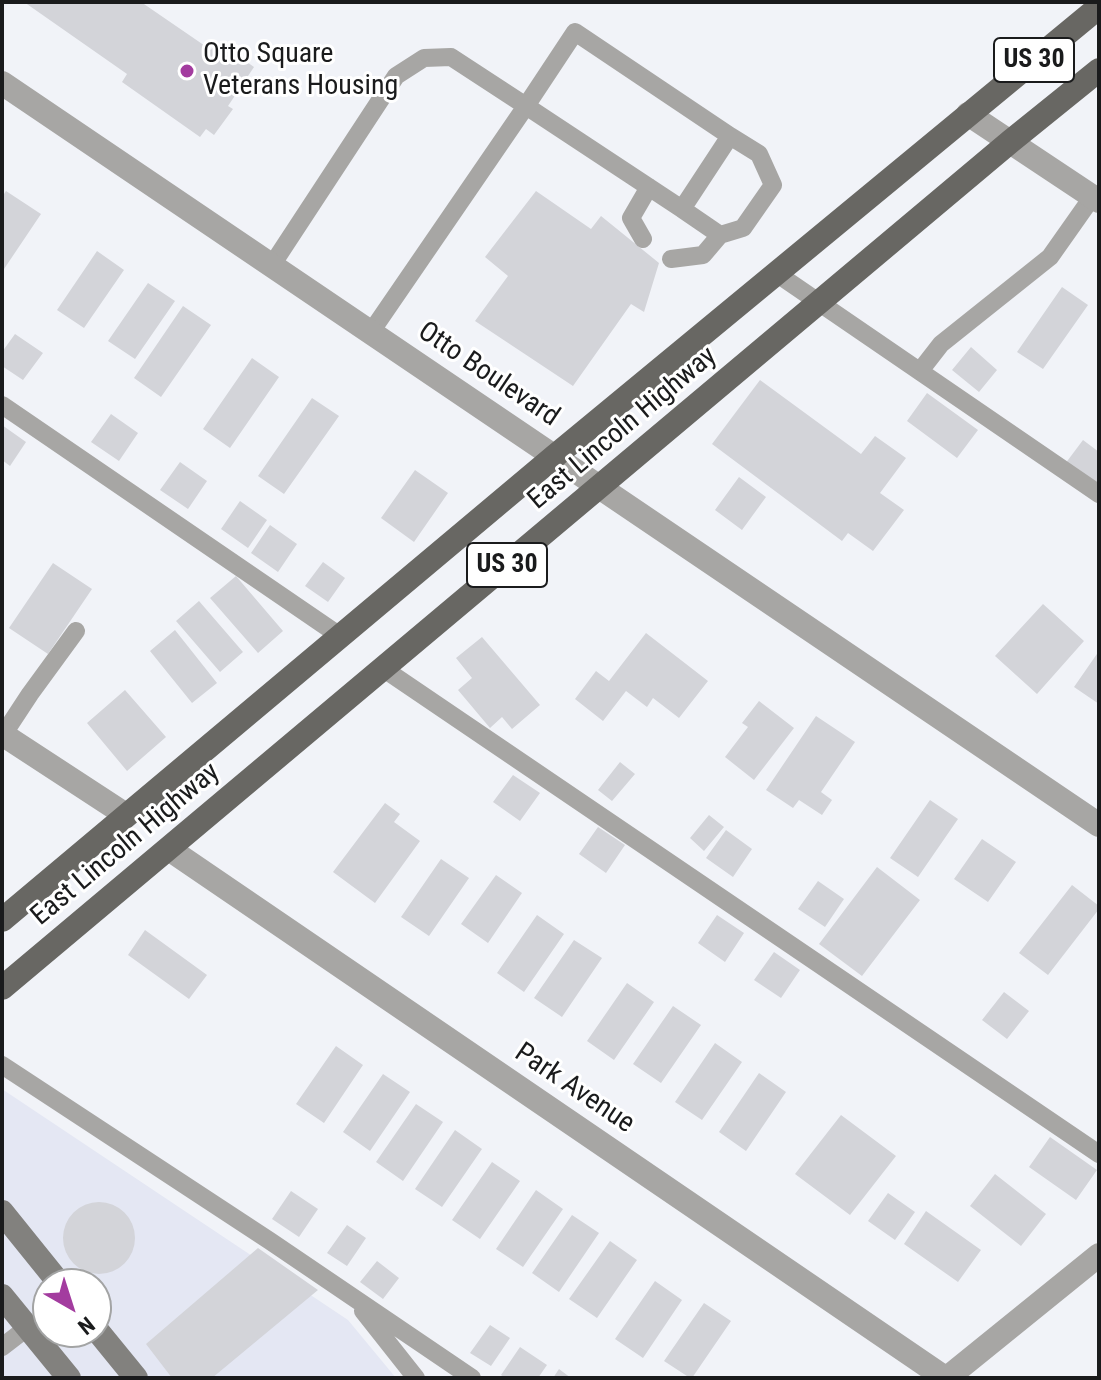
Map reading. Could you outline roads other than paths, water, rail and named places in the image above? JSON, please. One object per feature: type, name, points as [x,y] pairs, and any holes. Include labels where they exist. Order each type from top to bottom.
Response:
[{"type":"main road","name":"East Lincoln Highway","points":[[2,920],[555,456],[1099,7]]},
{"type":"main road","name":"East Lincoln Highway","points":[[2,988],[1099,70]]},
{"type":"street","name":"Otto Boulevard","points":[[2,83],[1099,825]]},
{"type":"street","points":[[968,114],[1096,198]]},
{"type":"street","points":[[2,734],[126,815]]},
{"type":"street","name":"Park Avenue","points":[[169,849],[946,1378]]},
{"type":"street","points":[[2,1212],[47,1268]]},
{"type":"street","points":[[946,1378],[1099,1255]]},
{"type":"street","points":[[2,1296],[69,1378]]},
{"type":"street","points":[[112,1348],[136,1378]]},
{"type":"lane","points":[[371,332],[575,32],[759,154],[773,185],[743,228],[720,235],[703,255],[671,259]]},
{"type":"lane","points":[[272,265],[396,76],[424,58],[451,57],[720,235]]},
{"type":"lane","points":[[682,209],[730,136]]},
{"type":"lane","points":[[643,239],[631,218],[649,187]]},
{"type":"lane","points":[[920,371],[941,344],[1050,257],[1096,198]]},
{"type":"lane","points":[[776,273],[1099,494]]},
{"type":"lane","points":[[2,405],[340,636]]},
{"type":"lane","points":[[2,734],[76,631]]},
{"type":"lane","points":[[384,669],[1099,1154]]},
{"type":"lane","points":[[2,1065],[472,1378]]},
{"type":"lane","points":[[350,1295],[416,1378]]},
{"type":"lane","points":[[2,1347],[28,1327]]},
{"type":"place","name":"Otto Square Veterans Housing","points":[[187,71]]}]
